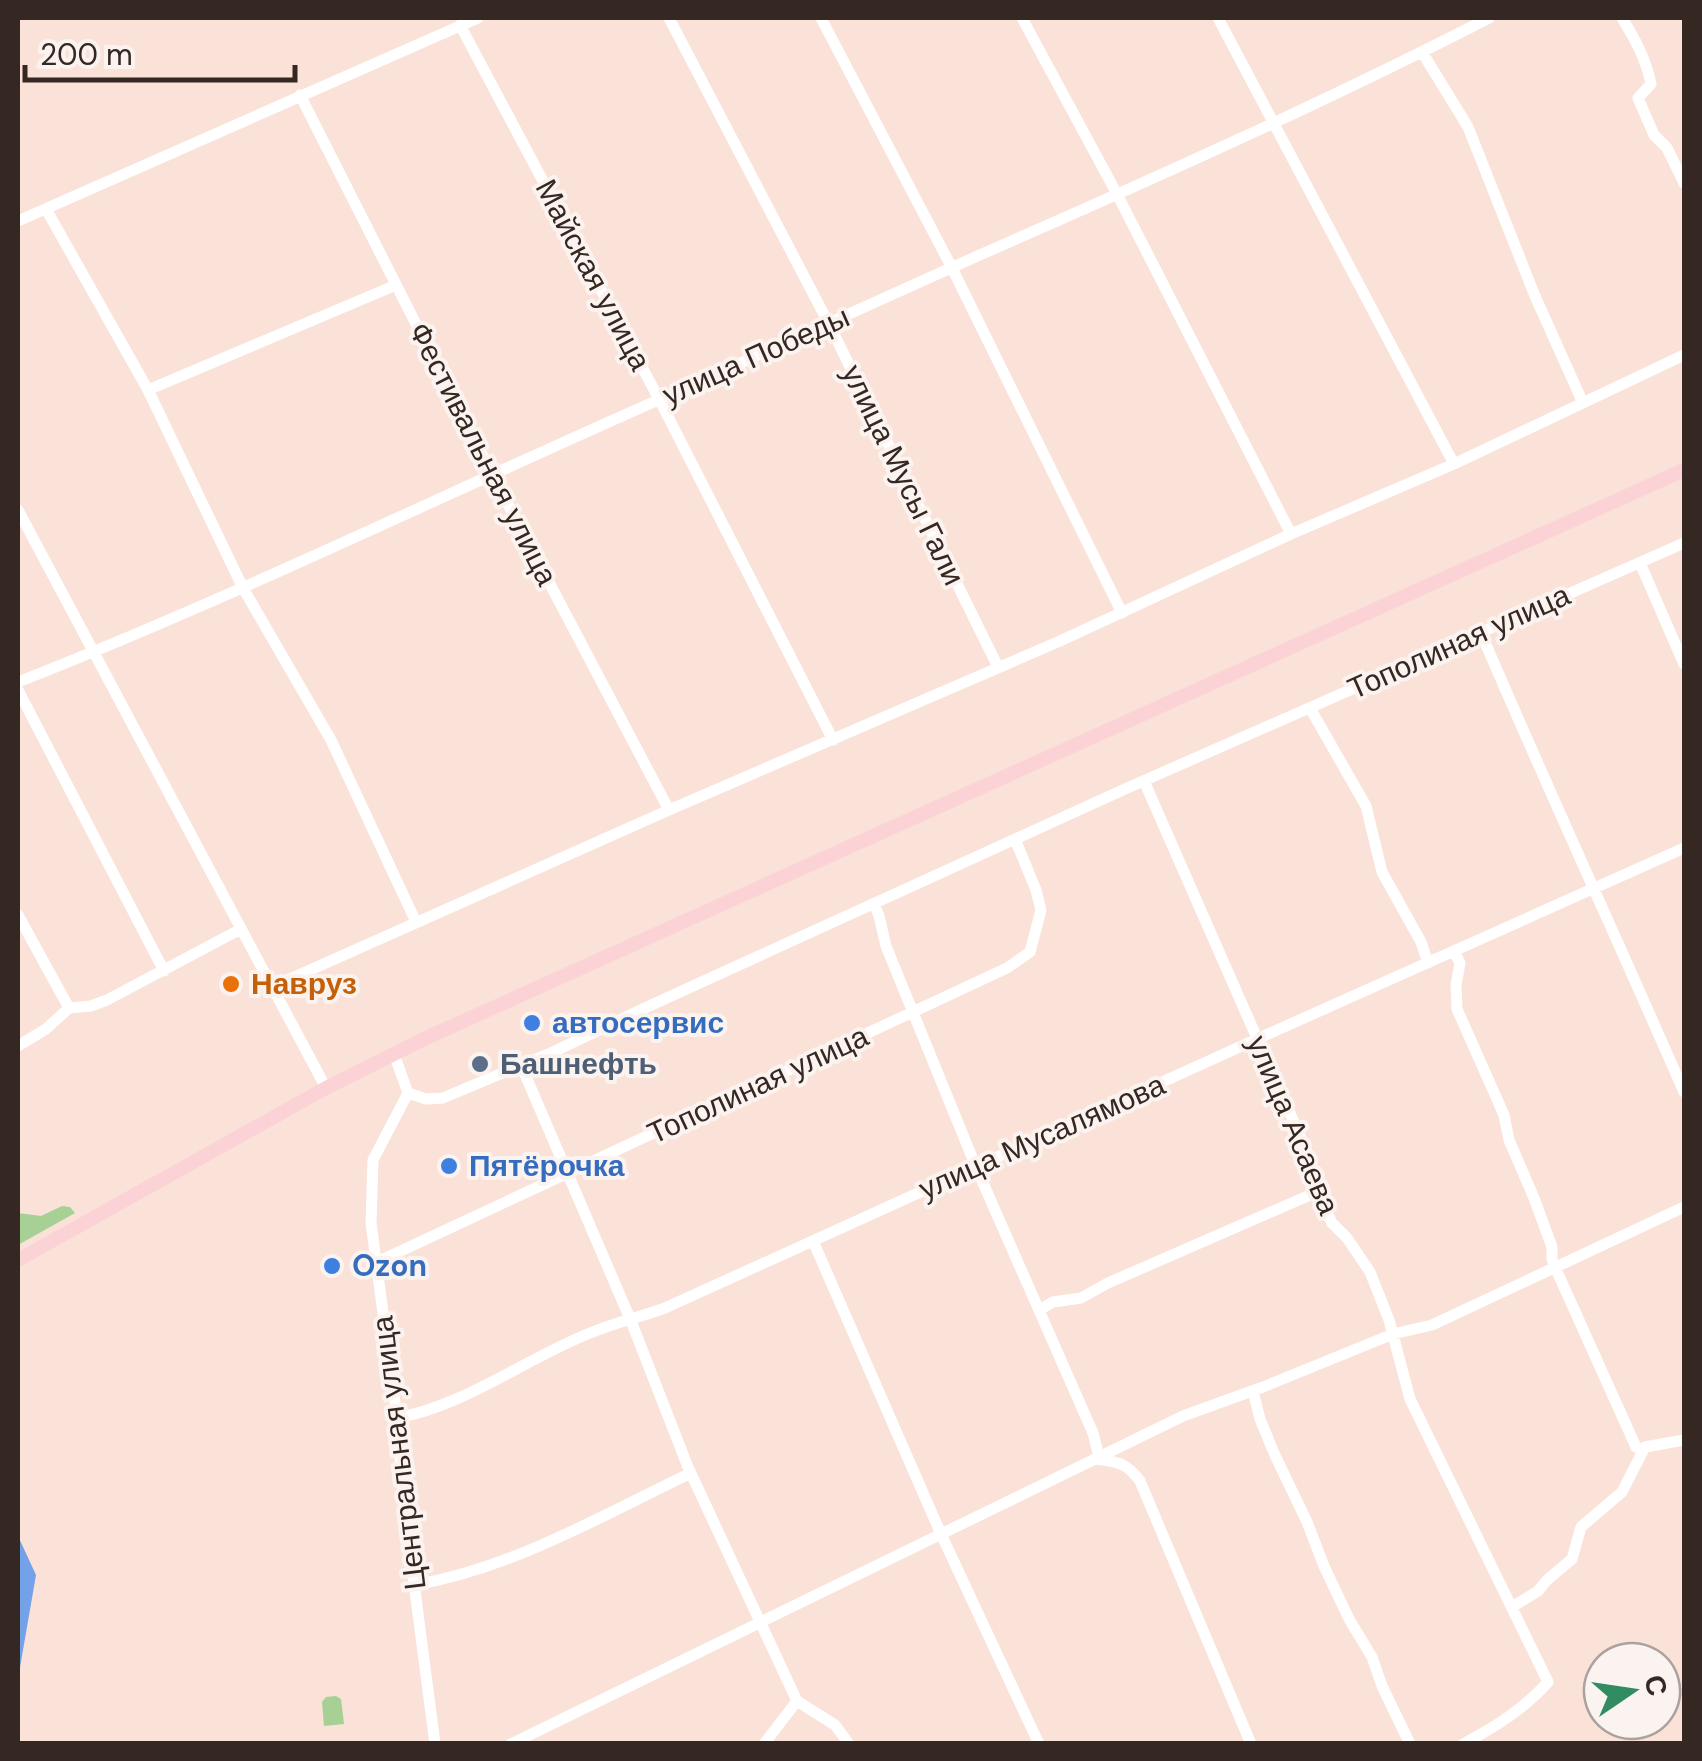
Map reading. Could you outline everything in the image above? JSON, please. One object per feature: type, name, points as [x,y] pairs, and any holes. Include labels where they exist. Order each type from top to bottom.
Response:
[{"type":"main road","points":[[18,1260],[394,1054],[1684,470]]},
{"type":"street","points":[[18,221],[478,18]]},
{"type":"street","name":"улица Мусы Гали","points":[[668,18],[829,324],[998,667]]},
{"type":"street","points":[[821,18],[952,268],[1122,613]]},
{"type":"street","points":[[1022,18],[1291,534]]},
{"type":"street","points":[[1218,18],[1454,464]]},
{"type":"street","name":"улица Победы","points":[[18,682],[243,588],[1273,124],[1489,18]]},
{"type":"street","points":[[1622,18],[1642,52],[1651,84],[1638,98],[1654,134],[1667,148],[1684,183]]},
{"type":"street","name":"Майская улица","points":[[460,25],[659,399],[833,740]]},
{"type":"street","points":[[1422,52],[1468,126],[1535,296],[1583,403]]},
{"type":"street","name":"Фестивальная улица","points":[[300,95],[492,474],[669,810]]},
{"type":"street","points":[[46,208],[148,390],[243,588],[331,740],[416,922]]},
{"type":"street","points":[[148,390],[396,285]]},
{"type":"street","points":[[272,987],[1122,613],[1454,464],[1684,355]]},
{"type":"street","points":[[18,510],[326,1088]]},
{"type":"street","name":"Тополиная улица","points":[[408,1093],[426,1099],[443,1098],[551,1053],[1015,839],[1684,543]]},
{"type":"street","points":[[1640,562],[1684,664]]},
{"type":"street","points":[[1481,632],[1684,1092]]},
{"type":"street","points":[[18,690],[164,971]]},
{"type":"street","points":[[1310,708],[1366,806],[1382,872],[1421,942],[1428,963]]},
{"type":"street","name":"улица Асаева","points":[[1144,781],[1312,1161],[1317,1192],[1332,1223],[1370,1272],[1410,1399],[1548,1682],[1530,1702],[1463,1744]]},
{"type":"street","name":"Тополиная улица","points":[[376,1263],[912,1014],[994,975],[1030,952],[1042,910],[1015,839]]},
{"type":"street","name":"улица Мусалямова","points":[[396,1418],[445,1404],[592,1332],[664,1308],[1684,848]]},
{"type":"street","points":[[874,903],[912,1014],[1092,1433],[1097,1458]]},
{"type":"street","points":[[18,915],[69,1008]]},
{"type":"street","points":[[18,1046],[46,1029],[69,1008],[91,1006],[241,929]]},
{"type":"street","points":[[1454,952],[1460,962],[1457,1009],[1504,1115],[1509,1140],[1552,1247],[1555,1267],[1636,1446],[1643,1451]]},
{"type":"street","points":[[394,1054],[408,1093]]},
{"type":"street","points":[[521,1065],[631,1321],[691,1473],[796,1701],[835,1724],[850,1744]]},
{"type":"street","name":"Центральная улица","points":[[408,1093],[373,1160],[371,1223],[435,1744]]},
{"type":"street","points":[[1038,1310],[1054,1302],[1081,1298],[1317,1192]]},
{"type":"street","points":[[511,1744],[1183,1416],[1392,1334],[1432,1325],[1684,1207]]},
{"type":"street","points":[[813,1241],[941,1534],[1040,1744]]},
{"type":"street","points":[[1253,1390],[1260,1419],[1324,1566],[1372,1657],[1410,1744]]},
{"type":"street","points":[[1512,1608],[1538,1591],[1572,1559],[1581,1527],[1622,1492],[1645,1447],[1684,1440]]},
{"type":"street","points":[[1097,1458],[1130,1468],[1140,1481],[1251,1744]]},
{"type":"street","points":[[414,1586],[455,1578],[524,1553],[691,1473]]},
{"type":"street","points":[[764,1744],[796,1701]]},
{"type":"green space","points":[[62,1206],[75,1213],[18,1245],[18,1213],[41,1216]]},
{"type":"green space","points":[[326,1697],[341,1699],[344,1724],[324,1726],[322,1702]]},
{"type":"water","points":[[18,1536],[36,1575],[18,1679]]},
{"type":"place","name":"Навруз","points":[[231,984]]},
{"type":"place","name":"автосервис","points":[[532,1023]]},
{"type":"place","name":"Башнефть","points":[[480,1064]]},
{"type":"place","name":"Пятёрочка","points":[[449,1166]]},
{"type":"place","name":"Ozon","points":[[332,1266]]}]
